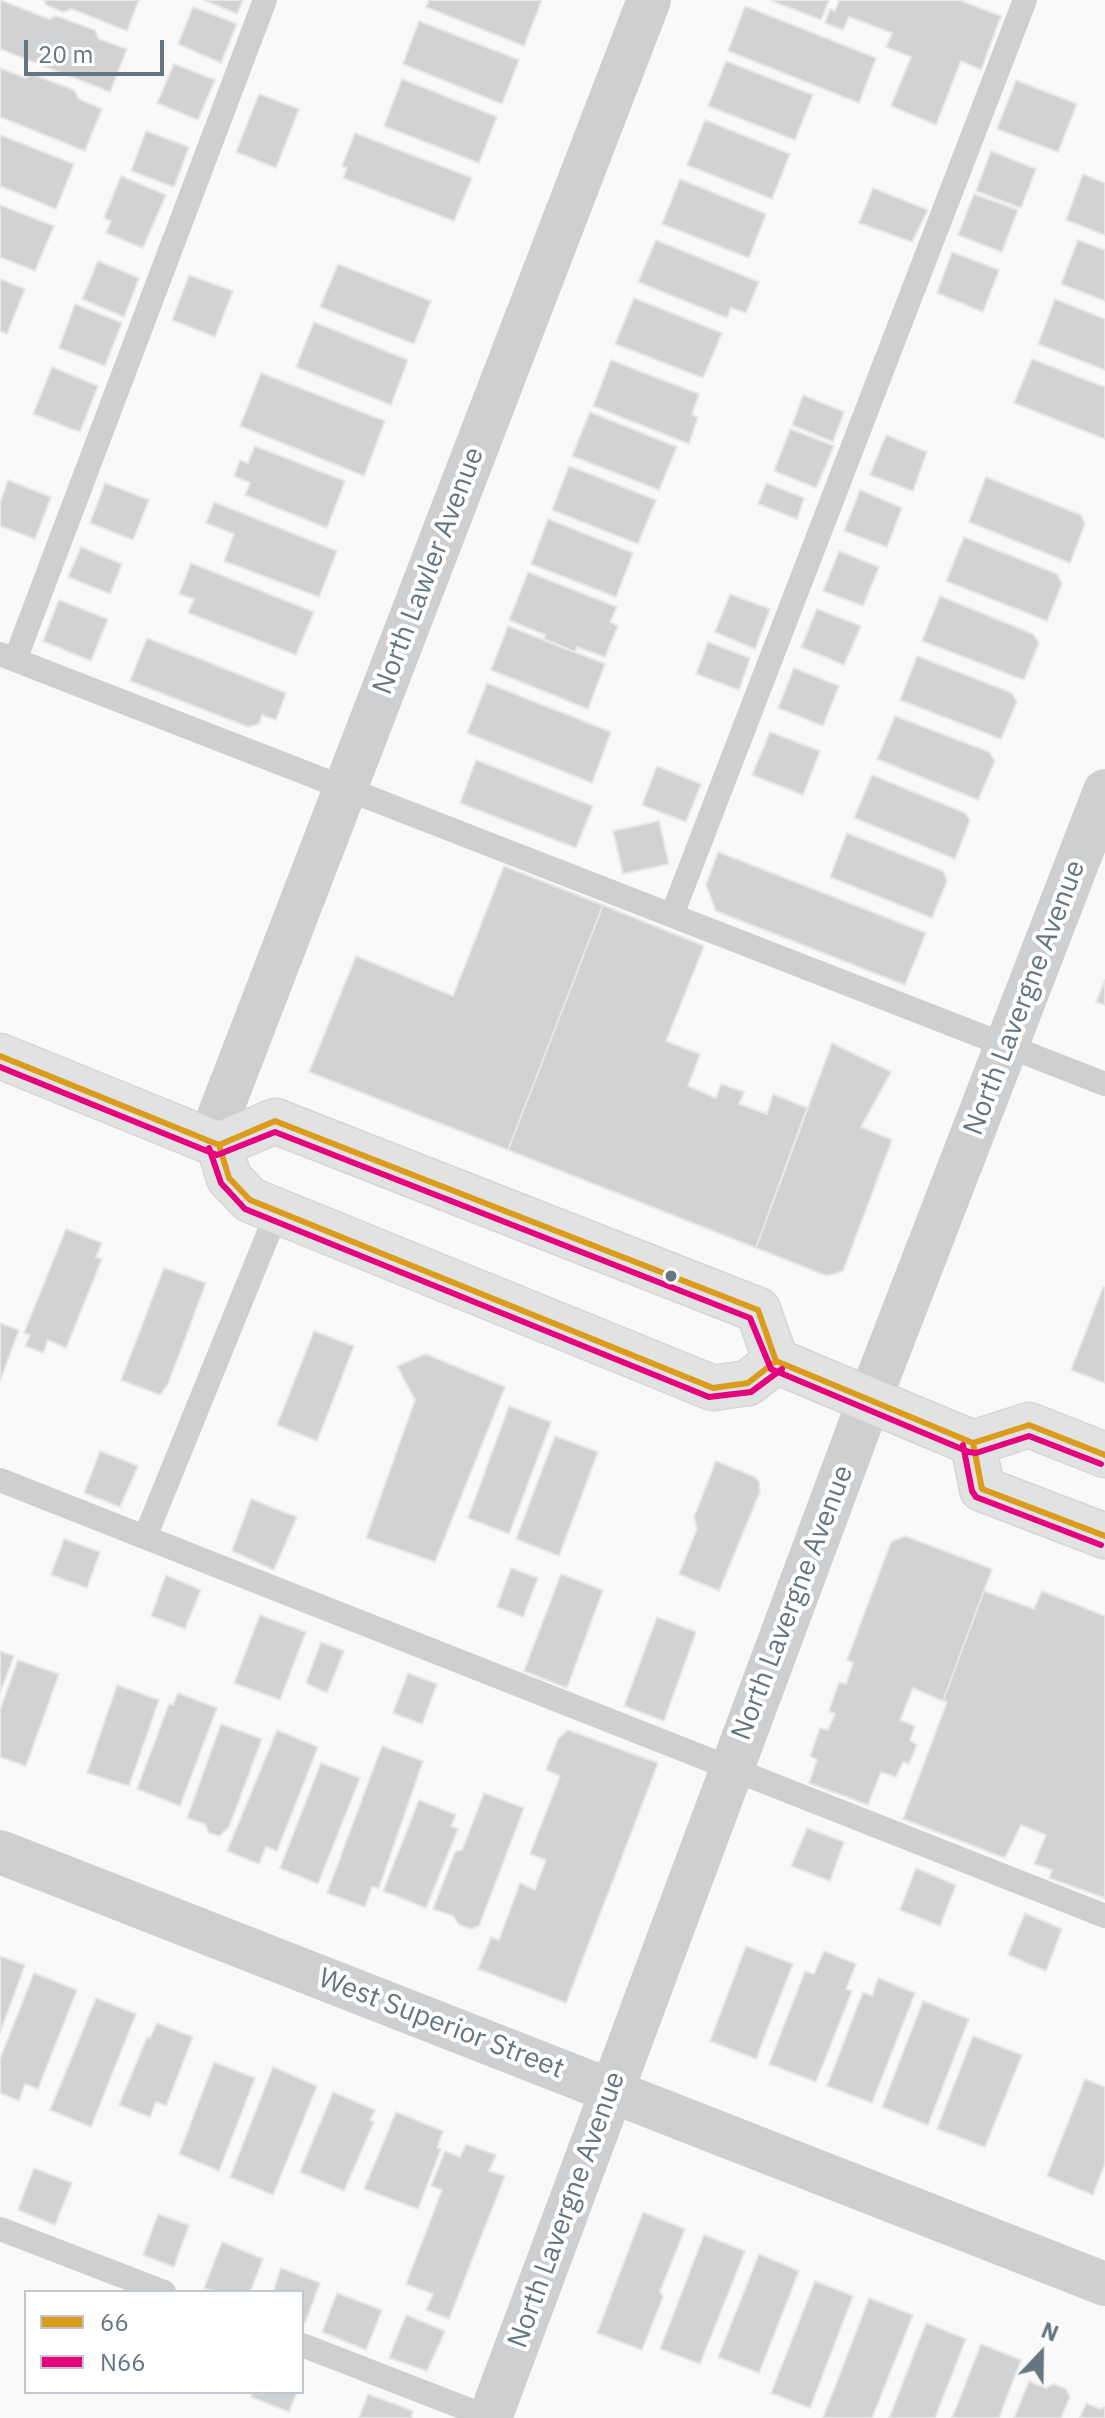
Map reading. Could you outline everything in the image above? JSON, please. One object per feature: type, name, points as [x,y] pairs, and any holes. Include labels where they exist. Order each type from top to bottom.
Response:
[{"type":"main road","points":[[0,1056],[214,1143],[275,1121],[290,1126],[758,1310],[776,1361],[973,1443],[1029,1425],[1105,1455]]},
{"type":"main road","points":[[214,1143],[229,1178],[250,1200],[713,1388],[748,1383],[776,1361]]},
{"type":"main road","points":[[973,1443],[982,1489],[1105,1536]]},
{"type":"street","name":"North Lawler Avenue","points":[[214,1143],[345,788],[649,0]]},
{"type":"street","name":"North Lavergne Avenue","points":[[490,2418],[869,1401],[1105,791]]},
{"type":"street","name":"West Superior Street","points":[[0,1852],[1105,2284]]},
{"type":"lane","points":[[265,0],[8,657],[1105,1084]]},
{"type":"lane","points":[[672,915],[1025,0]]},
{"type":"lane","points":[[145,1537],[278,1210]]},
{"type":"lane","points":[[0,1480],[1105,1916]]},
{"type":"lane","points":[[0,2229],[159,2290]]},
{"type":"lane","points":[[304,2346],[490,2418]]},
{"type":"building","points":[[0,0],[49,19],[56,16],[95,30],[99,39],[127,49],[110,92],[0,49]]},
{"type":"building","points":[[44,0],[139,0],[127,31],[72,9],[63,12],[46,5]]},
{"type":"building","points":[[204,0],[243,0],[237,14]]},
{"type":"building","points":[[429,0],[542,0],[524,46],[426,7]]},
{"type":"building","points":[[770,0],[829,0],[821,20]]},
{"type":"building","points":[[839,0],[959,0],[1001,16],[981,70],[961,61],[936,125],[891,106],[911,57],[886,47],[892,33],[849,17],[843,30],[825,23],[830,9],[835,11]]},
{"type":"building","points":[[745,6],[876,58],[859,103],[728,51]]},
{"type":"building","points":[[193,7],[237,24],[221,63],[178,44]]},
{"type":"building","points":[[419,21],[519,60],[502,104],[403,64]]},
{"type":"building","points":[[726,61],[813,95],[795,140],[708,106]]},
{"type":"building","points":[[174,64],[215,80],[198,120],[157,103]]},
{"type":"building","points":[[0,68],[25,78],[32,74],[74,90],[79,99],[102,109],[85,151],[0,117]]},
{"type":"building","points":[[402,79],[497,117],[479,163],[384,126]]},
{"type":"building","points":[[1016,80],[1077,104],[1058,152],[997,129]]},
{"type":"building","points":[[259,94],[299,109],[276,168],[236,152]]},
{"type":"building","points":[[705,120],[790,154],[772,199],[687,165]]},
{"type":"building","points":[[146,131],[189,147],[174,187],[131,171]]},
{"type":"building","points":[[355,133],[472,178],[454,221],[343,178],[347,168],[342,166]]},
{"type":"building","points":[[0,135],[74,164],[56,209],[0,186]]},
{"type":"building","points":[[991,151],[1036,169],[1021,208],[976,191]]},
{"type":"building","points":[[1083,174],[1105,183],[1105,235],[1066,220]]},
{"type":"building","points":[[121,176],[166,195],[143,248],[106,233],[111,221],[104,218]]},
{"type":"building","points":[[680,179],[766,214],[749,258],[662,224]]},
{"type":"building","points":[[873,188],[928,210],[912,242],[859,223]]},
{"type":"building","points":[[974,194],[1018,210],[1002,252],[958,235]]},
{"type":"building","points":[[0,205],[54,226],[35,271],[0,257]]},
{"type":"building","points":[[656,240],[759,282],[746,313],[731,308],[727,318],[638,282]]},
{"type":"building","points":[[1078,240],[1105,250],[1105,301],[1061,284]]},
{"type":"building","points":[[952,252],[999,270],[983,312],[937,293]]},
{"type":"building","points":[[98,261],[139,278],[124,317],[82,299]]},
{"type":"building","points":[[338,264],[431,301],[414,344],[320,307]]},
{"type":"building","points":[[189,275],[233,291],[215,337],[172,320]]},
{"type":"building","points":[[0,279],[25,289],[7,334],[0,331]]},
{"type":"building","points":[[634,298],[722,333],[703,378],[615,344]]},
{"type":"building","points":[[1055,299],[1105,319],[1105,370],[1038,344]]},
{"type":"building","points":[[75,304],[122,323],[105,366],[59,348]]},
{"type":"building","points":[[314,322],[408,360],[391,405],[296,367]]},
{"type":"building","points":[[1032,359],[1105,387],[1105,439],[1014,403]]},
{"type":"building","points":[[611,360],[699,394],[692,415],[698,417],[689,444],[593,406]]},
{"type":"building","points":[[52,367],[98,386],[80,432],[33,414]]},
{"type":"building","points":[[261,373],[385,421],[364,476],[240,426]]},
{"type":"building","points":[[803,395],[844,412],[833,442],[792,425]]},
{"type":"building","points":[[590,412],[677,447],[659,490],[572,456]]},
{"type":"building","points":[[790,429],[834,446],[816,488],[774,471]]},
{"type":"building","points":[[886,435],[927,452],[913,491],[870,475]]},
{"type":"building","points":[[255,446],[345,481],[327,528],[245,495],[250,483],[234,476],[240,460],[248,463]]},
{"type":"building","points":[[569,466],[656,500],[638,544],[552,510]]},
{"type":"building","points":[[986,477],[1081,515],[1085,524],[1070,563],[969,522]]},
{"type":"building","points":[[8,480],[51,497],[35,539],[0,526],[0,503]]},
{"type":"building","points":[[105,483],[149,500],[133,540],[90,523]]},
{"type":"building","points":[[766,483],[804,498],[797,519],[758,504]]},
{"type":"building","points":[[860,490],[902,508],[887,547],[844,531]]},
{"type":"building","points":[[214,502],[337,551],[319,597],[224,561],[234,534],[206,523]]},
{"type":"building","points":[[548,519],[633,553],[616,597],[531,564]]},
{"type":"building","points":[[964,537],[1057,574],[1062,584],[1047,621],[946,581]]},
{"type":"building","points":[[81,547],[122,564],[110,594],[68,577]]},
{"type":"building","points":[[839,551],[879,567],[863,606],[823,591]]},
{"type":"building","points":[[191,563],[314,612],[296,655],[188,613],[194,599],[179,594]]},
{"type":"building","points":[[528,572],[617,607],[610,622],[618,626],[605,657],[577,647],[575,652],[509,620]]},
{"type":"building","points":[[730,594],[770,609],[755,649],[715,632]]},
{"type":"building","points":[[940,596],[1033,634],[1039,643],[1024,680],[922,641]]},
{"type":"building","points":[[59,600],[108,619],[91,661],[43,641]]},
{"type":"building","points":[[817,609],[861,626],[844,665],[801,647]]},
{"type":"building","points":[[508,626],[605,664],[588,709],[491,670]]},
{"type":"building","points":[[147,638],[286,693],[276,720],[262,715],[259,724],[248,727],[130,681]]},
{"type":"building","points":[[708,642],[750,658],[739,690],[696,674]]},
{"type":"building","points":[[917,656],[1012,693],[1017,702],[1001,739],[900,700]]},
{"type":"building","points":[[794,668],[839,686],[823,726],[778,708]]},
{"type":"building","points":[[487,683],[611,732],[592,783],[467,733]]},
{"type":"building","points":[[895,716],[989,752],[995,761],[978,800],[877,759]]},
{"type":"building","points":[[770,732],[820,751],[803,795],[752,775]]},
{"type":"building","points":[[476,760],[593,806],[576,848],[460,803]]},
{"type":"building","points":[[657,766],[701,784],[686,822],[642,805]]},
{"type":"building","points":[[872,775],[965,813],[970,820],[955,859],[854,818]]},
{"type":"building","points":[[659,821],[669,864],[623,874],[613,831]]},
{"type":"building","points":[[847,833],[943,871],[947,881],[932,918],[830,877]]},
{"type":"building","points":[[718,852],[926,933],[905,985],[716,911],[706,885]]},
{"type":"building","points":[[504,866],[603,905],[508,1150],[309,1072],[356,956],[453,996]]},
{"type":"building","points":[[603,905],[704,946],[666,1041],[700,1054],[688,1086],[716,1098],[721,1084],[744,1092],[739,1104],[767,1114],[773,1094],[807,1108],[756,1248],[508,1150]]},
{"type":"building","points":[[1105,980],[1105,1005],[1096,1002]]},
{"type":"building","points":[[832,1043],[891,1072],[861,1127],[892,1140],[843,1271],[827,1276],[756,1248]]},
{"type":"building","points":[[66,1229],[102,1243],[96,1257],[102,1259],[66,1348],[48,1340],[43,1353],[25,1346],[30,1335],[24,1333]]},
{"type":"building","points":[[164,1268],[206,1283],[168,1384],[160,1395],[121,1380]]},
{"type":"building","points":[[1105,1288],[1105,1383],[1071,1370]]},
{"type":"building","points":[[0,1323],[19,1330],[0,1381]]},
{"type":"building","points":[[314,1331],[354,1346],[317,1441],[277,1425]]},
{"type":"building","points":[[426,1354],[505,1387],[435,1562],[366,1538],[415,1400],[397,1366]]},
{"type":"building","points":[[509,1406],[551,1422],[509,1534],[468,1518]]},
{"type":"building","points":[[555,1436],[598,1452],[559,1556],[516,1539]]},
{"type":"building","points":[[100,1451],[138,1466],[120,1507],[84,1493]]},
{"type":"building","points":[[716,1461],[755,1477],[760,1492],[719,1591],[679,1574],[697,1529],[694,1517]]},
{"type":"building","points":[[251,1499],[297,1517],[274,1570],[232,1551]]},
{"type":"building","points":[[905,1536],[992,1569],[943,1701],[913,1688],[900,1720],[915,1726],[910,1740],[917,1745],[909,1764],[903,1762],[896,1777],[881,1772],[868,1805],[809,1783],[817,1760],[810,1756],[820,1728],[828,1730],[835,1714],[829,1711],[839,1682],[846,1684],[853,1663],[847,1660],[891,1542]]},
{"type":"building","points":[[64,1539],[100,1552],[87,1588],[51,1575]]},
{"type":"building","points":[[511,1568],[538,1578],[523,1617],[497,1607]]},
{"type":"building","points":[[561,1574],[603,1590],[567,1688],[524,1671]]},
{"type":"building","points":[[166,1575],[201,1590],[185,1629],[151,1616]]},
{"type":"building","points":[[984,1591],[1034,1609],[1042,1591],[1105,1616],[1105,1898],[1049,1878],[1052,1870],[1034,1864],[1046,1835],[1021,1825],[1005,1858],[903,1819]]},
{"type":"building","points":[[260,1615],[306,1632],[280,1700],[234,1683]]},
{"type":"building","points":[[657,1617],[696,1632],[664,1721],[624,1706]]},
{"type":"building","points":[[321,1642],[344,1651],[327,1693],[306,1683]]},
{"type":"building","points":[[0,1651],[14,1656],[0,1693]]},
{"type":"building","points":[[18,1660],[59,1674],[26,1766],[0,1757],[0,1710]]},
{"type":"building","points":[[408,1673],[437,1684],[422,1724],[393,1713]]},
{"type":"building","points":[[117,1685],[159,1700],[129,1786],[87,1773]]},
{"type":"building","points":[[178,1693],[217,1708],[180,1806],[137,1789],[169,1704],[173,1705]]},
{"type":"building","points":[[221,1724],[262,1739],[229,1827],[219,1836],[209,1833],[205,1824],[187,1818]]},
{"type":"building","points":[[277,1730],[318,1747],[277,1851],[266,1847],[259,1864],[227,1851]]},
{"type":"building","points":[[568,1730],[658,1763],[566,2003],[478,1969],[491,1937],[499,1940],[520,1883],[535,1890],[546,1860],[530,1854],[560,1776],[546,1770],[558,1739]]},
{"type":"building","points":[[382,1746],[423,1761],[379,1888],[372,1887],[365,1907],[327,1893]]},
{"type":"building","points":[[321,1763],[360,1778],[318,1884],[280,1868]]},
{"type":"building","points":[[484,1793],[524,1808],[479,1926],[471,1929],[459,1925],[453,1916],[433,1909],[455,1852],[462,1850]]},
{"type":"building","points":[[419,1800],[456,1815],[451,1826],[458,1829],[426,1908],[383,1891]]},
{"type":"building","points":[[807,1828],[844,1842],[830,1881],[791,1866]]},
{"type":"building","points":[[916,1868],[956,1885],[940,1926],[900,1910]]},
{"type":"building","points":[[1025,1913],[1062,1929],[1046,1971],[1008,1955]]},
{"type":"building","points":[[746,1946],[793,1964],[756,2059],[710,2041]]},
{"type":"building","points":[[824,1951],[856,1964],[846,1989],[852,1991],[816,2082],[769,2064],[805,1971],[814,1974]]},
{"type":"building","points":[[0,1956],[25,1965],[0,2033]]},
{"type":"building","points":[[34,1973],[77,1990],[38,2089],[25,2084],[19,2101],[0,2093],[0,2059]]},
{"type":"building","points":[[878,1978],[915,1993],[872,2103],[827,2086],[863,1992],[872,1996]]},
{"type":"building","points":[[96,1998],[136,2014],[91,2127],[50,2110]]},
{"type":"building","points":[[923,2001],[969,2019],[928,2125],[882,2107]]},
{"type":"building","points":[[157,2023],[193,2037],[166,2106],[156,2102],[150,2117],[119,2105],[147,2037],[150,2038]]},
{"type":"building","points":[[973,2036],[1022,2055],[985,2147],[937,2129]]},
{"type":"building","points":[[214,2062],[255,2078],[219,2171],[179,2154]]},
{"type":"building","points":[[273,2067],[317,2086],[273,2195],[230,2177]]},
{"type":"building","points":[[1085,2079],[1105,2087],[1105,2163],[1093,2195],[1047,2176]]},
{"type":"building","points":[[333,2092],[375,2110],[370,2120],[374,2122],[344,2191],[300,2172]]},
{"type":"building","points":[[396,2112],[443,2131],[437,2148],[441,2149],[418,2209],[364,2189]]},
{"type":"building","points":[[466,2144],[496,2155],[489,2171],[505,2176],[449,2319],[426,2310],[433,2294],[406,2284],[442,2190],[431,2186],[445,2151],[460,2157]]},
{"type":"building","points":[[34,2168],[72,2183],[55,2225],[18,2210]]},
{"type":"building","points":[[643,2212],[685,2229],[660,2291],[663,2297],[642,2350],[597,2333]]},
{"type":"building","points":[[158,2214],[189,2225],[174,2267],[143,2255]]},
{"type":"building","points":[[704,2235],[745,2251],[700,2364],[660,2349]]},
{"type":"building","points":[[222,2242],[263,2259],[251,2290],[204,2288]]},
{"type":"building","points":[[759,2254],[799,2271],[759,2373],[718,2357]]},
{"type":"building","points":[[281,2268],[320,2283],[305,2323],[304,2290],[274,2290]]},
{"type":"building","points":[[815,2281],[853,2296],[810,2408],[771,2393]]},
{"type":"building","points":[[337,2293],[382,2310],[366,2350],[322,2332]]},
{"type":"building","points":[[869,2298],[913,2315],[872,2418],[823,2418]]},
{"type":"building","points":[[406,2315],[445,2331],[427,2371],[389,2358]]},
{"type":"building","points":[[926,2323],[966,2339],[935,2418],[889,2418]]},
{"type":"building","points":[[981,2344],[1021,2360],[999,2418],[952,2418]]},
{"type":"building","points":[[1029,2381],[1046,2388],[1054,2384],[1066,2389],[1070,2397],[1061,2418],[1014,2418]]},
{"type":"building","points":[[252,2394],[296,2394],[289,2412],[251,2397]]},
{"type":"building","points":[[368,2394],[413,2411],[411,2418],[359,2418]]},
{"type":"building","points":[[1086,2403],[1100,2409],[1105,2407],[1105,2418],[1080,2418]]},
{"type":"transit line","name":"66","points":[[0,1056],[219,1145],[275,1121],[758,1310],[776,1361],[973,1443],[1029,1425],[1105,1455]]},
{"type":"transit line","name":"N66","points":[[0,1067],[217,1155],[275,1132],[750,1318],[771,1369],[969,1452],[976,1453],[1029,1436],[1101,1464]]},
{"type":"transit line","name":"66","points":[[219,1145],[229,1178],[250,1200],[713,1388],[748,1383],[776,1361]]},
{"type":"transit line","name":"N66","points":[[209,1148],[221,1183],[245,1209],[709,1397],[751,1392],[782,1369]]},
{"type":"transit line","name":"66","points":[[973,1443],[982,1489],[1105,1536]]},
{"type":"transit line","name":"N66","points":[[963,1445],[972,1491],[976,1497],[1101,1545]]}]
